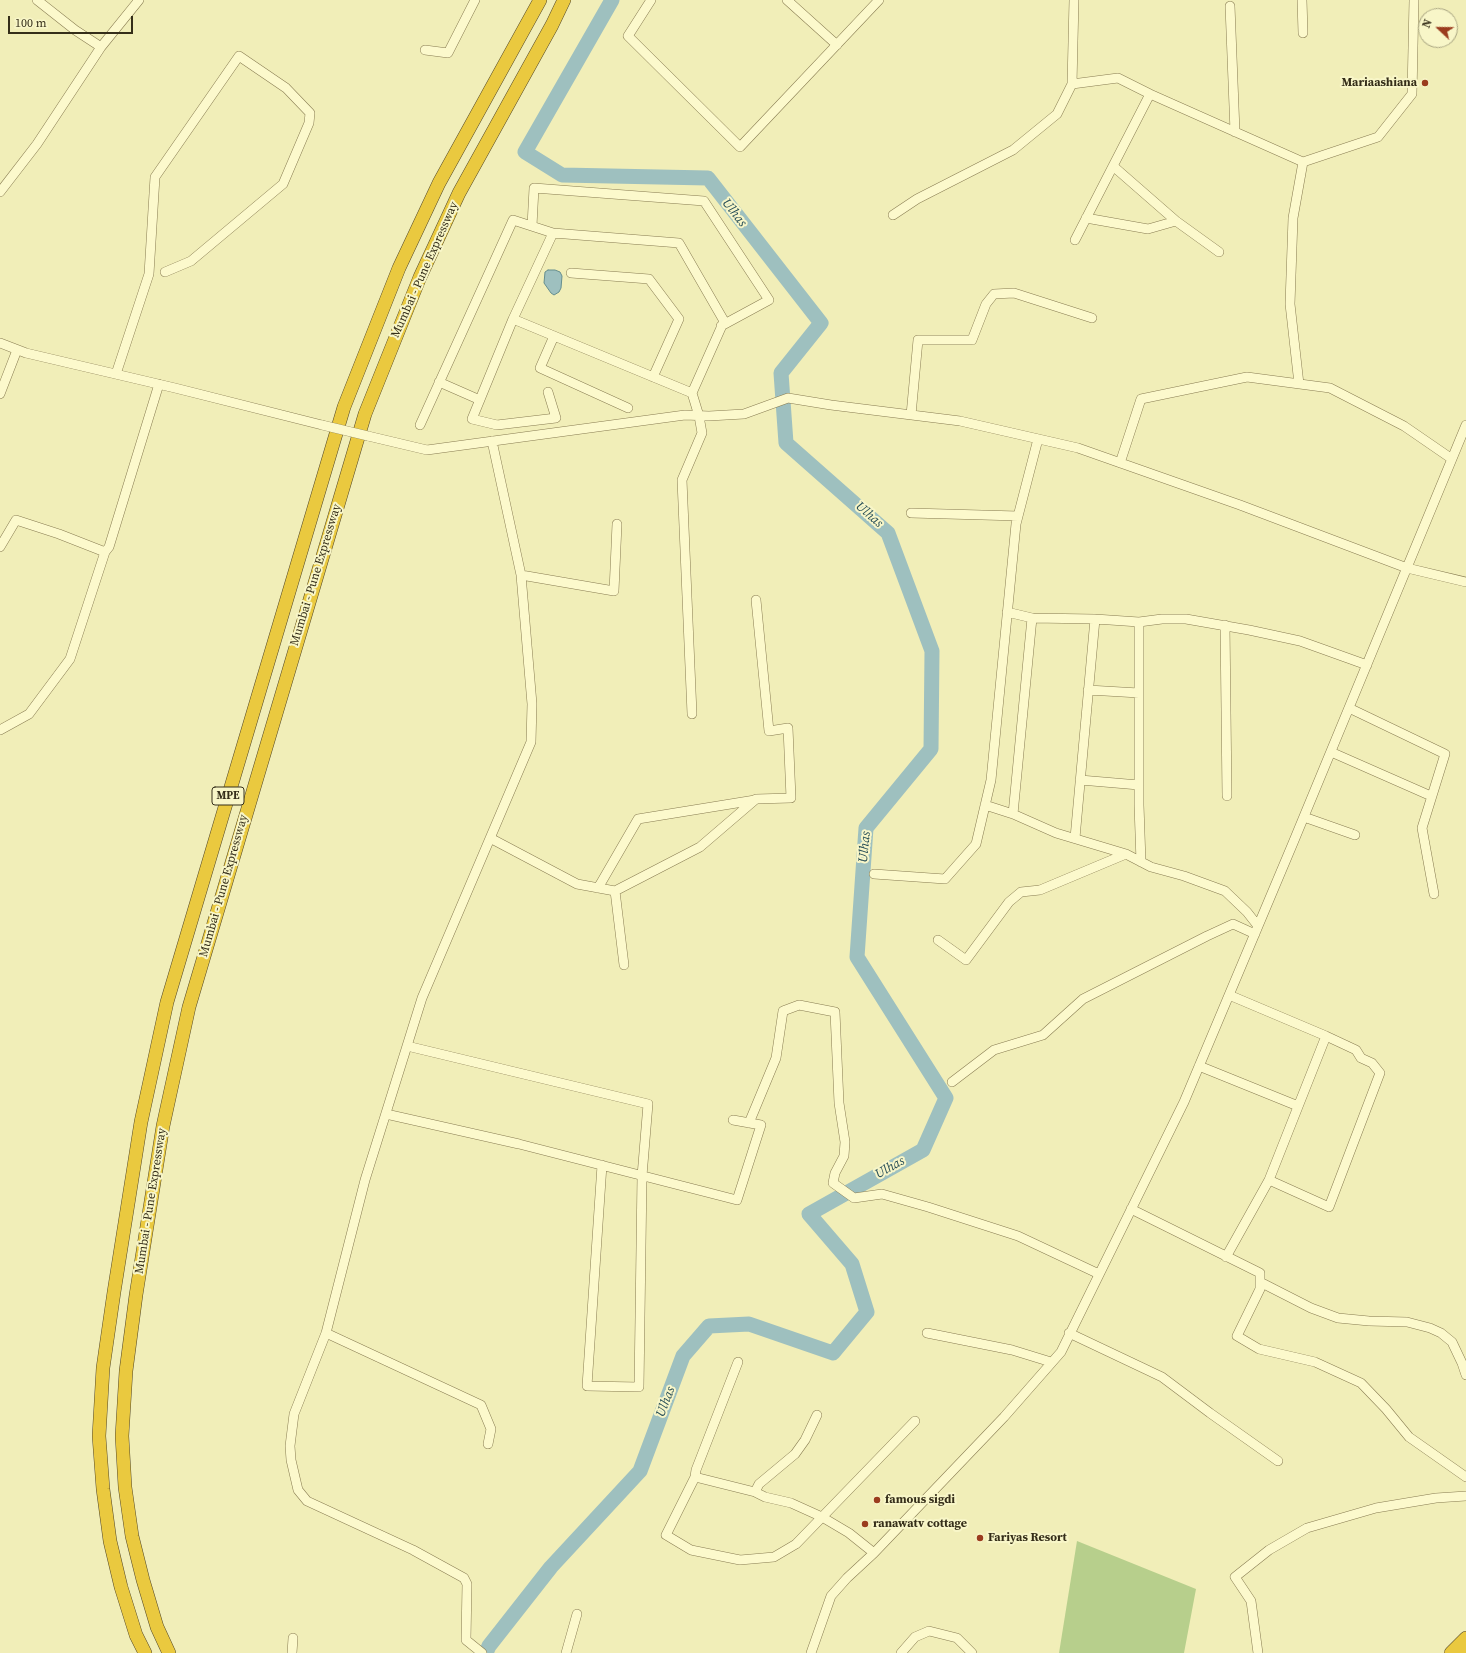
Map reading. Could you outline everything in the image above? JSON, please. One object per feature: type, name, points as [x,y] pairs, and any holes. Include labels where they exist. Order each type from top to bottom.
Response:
[{"type":"highway","name":"Mumbai - Pune Expressway","points":[[145,1653],[136,1635],[121,1587],[110,1541],[103,1489],[99,1436],[104,1368],[116,1276],[141,1122],[167,1002],[344,407],[399,268],[439,183],[540,0]]},
{"type":"highway","name":"Mumbai - Pune Expressway","points":[[169,1653],[157,1627],[132,1536],[125,1487],[122,1436],[126,1370],[136,1295],[164,1126],[189,1008],[365,414],[420,277],[459,193],[552,25],[564,0]]},
{"type":"highway","points":[[1451,1653],[1466,1638]]},
{"type":"street","points":[[37,0],[75,30],[101,47]]},
{"type":"street","points":[[0,192],[37,144],[101,47],[139,0]]},
{"type":"street","points":[[425,50],[448,53],[475,0]]},
{"type":"street","points":[[651,0],[628,36],[740,147],[879,0]]},
{"type":"street","points":[[786,0],[837,44]]},
{"type":"street","points":[[893,215],[917,199],[1012,150],[1057,114],[1072,84],[1074,0]]},
{"type":"street","points":[[1302,0],[1302,34]]},
{"type":"street","points":[[1072,84],[1118,78],[1150,94],[1304,162],[1378,137],[1412,94],[1414,0]]},
{"type":"street","points":[[1230,6],[1235,132]]},
{"type":"street","points":[[116,374],[149,274],[155,177],[239,56],[286,88],[310,113],[309,123],[283,184],[191,261],[165,272]]},
{"type":"street","points":[[1075,240],[1150,94]]},
{"type":"street","points":[[1299,384],[1290,304],[1293,218],[1304,162]]},
{"type":"street","points":[[1113,166],[1176,221],[1219,252]]},
{"type":"street","points":[[532,226],[534,188],[704,201],[769,300],[722,326]]},
{"type":"street","points":[[1086,218],[1148,229],[1176,221]]},
{"type":"street","points":[[420,425],[513,220],[553,233],[679,243],[724,321],[692,393],[699,416],[702,433],[682,480],[692,714]]},
{"type":"street","points":[[548,392],[556,418],[497,426],[472,419],[513,319],[553,233]]},
{"type":"street","points":[[571,273],[649,279],[679,320],[653,377]]},
{"type":"street","points":[[911,415],[918,340],[972,340],[986,304],[994,294],[1014,293],[1092,318]]},
{"type":"street","points":[[513,319],[692,393]]},
{"type":"street","points":[[554,336],[540,368],[628,408]]},
{"type":"street","points":[[0,343],[26,353],[427,450],[685,415],[699,416],[744,414],[788,398],[960,421],[1078,448],[1240,504],[1407,568],[1466,582]]},
{"type":"street","points":[[0,394],[17,350]]},
{"type":"street","points":[[1120,463],[1141,399],[1247,377],[1330,388],[1404,426],[1452,459]]},
{"type":"street","points":[[439,382],[480,400]]},
{"type":"street","points":[[0,730],[29,714],[70,659],[105,552],[109,547],[159,384]]},
{"type":"street","points":[[811,1653],[831,1596],[1004,1417],[1060,1352],[1184,1102],[1466,425]]},
{"type":"street","points":[[874,874],[945,879],[976,844],[991,780],[1018,516],[1038,439]]},
{"type":"street","points":[[482,1653],[466,1640],[467,1584],[464,1578],[413,1550],[306,1501],[298,1490],[291,1460],[290,1446],[294,1414],[326,1333],[365,1180],[422,998],[531,742],[532,704],[521,575],[492,441]]},
{"type":"street","points":[[911,513],[1018,516]]},
{"type":"street","points":[[0,548],[16,520],[59,534],[105,552]]},
{"type":"street","points":[[521,575],[614,591],[617,524]]},
{"type":"street","points":[[598,888],[638,819],[756,800],[791,798],[788,728],[768,731],[756,600]]},
{"type":"street","points":[[1007,612],[1032,618],[1095,619],[1139,622],[1162,619],[1186,619],[1225,625],[1300,641],[1367,665]]},
{"type":"street","points":[[1013,814],[1032,618]]},
{"type":"street","points":[[1075,838],[1095,619]]},
{"type":"street","points":[[1139,622],[1139,785],[1141,862]]},
{"type":"street","points":[[1225,625],[1227,796]]},
{"type":"street","points":[[1088,690],[1139,693]]},
{"type":"street","points":[[1349,708],[1445,754],[1422,828],[1434,894]]},
{"type":"street","points":[[1331,752],[1431,796]]},
{"type":"street","points":[[1080,780],[1139,785]]},
{"type":"street","points":[[490,838],[577,884],[615,891],[700,847],[756,800]]},
{"type":"street","points":[[985,805],[1013,814],[1056,833],[1126,854],[1151,867],[1184,876],[1225,892],[1247,912],[1256,930]]},
{"type":"street","points":[[1304,817],[1356,835]]},
{"type":"street","points":[[938,940],[966,960],[1009,902],[1021,892],[1040,890],[1126,854]]},
{"type":"street","points":[[615,891],[624,965]]},
{"type":"street","points":[[952,1082],[994,1050],[1043,1035],[1083,999],[1207,936],[1233,924],[1256,930]]},
{"type":"street","points":[[1229,995],[1356,1050],[1361,1058],[1372,1063],[1380,1073],[1329,1207],[1268,1180]]},
{"type":"street","points":[[750,1123],[776,1058],[783,1011],[799,1005],[835,1012],[839,1102],[846,1142],[844,1156],[835,1173],[834,1183],[854,1198],[882,1194],[1018,1236],[1099,1274]]},
{"type":"street","points":[[1226,1257],[1268,1180],[1326,1036]]},
{"type":"street","points":[[407,1046],[648,1104],[642,1176],[639,1386],[587,1386],[602,1165]]},
{"type":"street","points":[[1199,1066],[1298,1106]]},
{"type":"street","points":[[386,1114],[519,1144],[737,1200],[762,1125],[733,1120]]},
{"type":"street","points":[[1131,1209],[1260,1273],[1260,1289],[1237,1336],[1259,1349],[1315,1362],[1361,1383],[1386,1409],[1409,1438],[1466,1477]]},
{"type":"street","points":[[1260,1282],[1311,1308],[1338,1318],[1369,1321],[1407,1322],[1430,1328],[1441,1333],[1452,1342],[1466,1374]]},
{"type":"street","points":[[326,1333],[481,1405],[491,1429],[488,1444]]},
{"type":"street","points":[[928,1333],[1012,1350],[1051,1362]]},
{"type":"street","points":[[1069,1333],[1162,1377],[1278,1461]]},
{"type":"street","points":[[738,1362],[696,1470],[695,1477],[666,1535],[691,1550],[740,1560],[774,1556],[796,1544],[914,1422]]},
{"type":"street","points":[[755,1492],[759,1484],[795,1454],[805,1440],[817,1415]]},
{"type":"street","points":[[695,1477],[755,1492],[765,1498],[791,1503],[822,1517],[849,1533],[874,1553]]},
{"type":"street","points":[[1258,1653],[1251,1601],[1235,1577],[1269,1550],[1306,1528],[1376,1508],[1430,1498],[1466,1496]]},
{"type":"street","points":[[566,1653],[577,1614]]},
{"type":"street","points":[[901,1653],[915,1637],[929,1631],[957,1638],[972,1653]]},
{"type":"street","points":[[292,1653],[293,1638]]},
{"type":"green space","points":[[1077,1541],[1196,1589],[1184,1653],[1059,1653]]},
{"type":"water","points":[[548,270],[560,272],[562,276],[561,288],[559,292],[554,295],[544,283],[545,272]]},
{"type":"waterway","name":"Ulhas","points":[[486,1653],[489,1646],[551,1567],[640,1471],[683,1356],[709,1326],[749,1324],[833,1353],[867,1312],[852,1264],[809,1214],[923,1150],[946,1098],[857,957],[866,828],[931,749],[932,651],[888,533],[786,443],[781,373],[821,323],[708,178],[562,175],[525,152],[612,0]]},
{"type":"place","name":"Mariaashiana","points":[[1425,83]]},
{"type":"place","name":"famous sigdi","points":[[877,1500]]},
{"type":"place","name":"ranawatv cottage","points":[[865,1524]]},
{"type":"place","name":"Fariyas Resort","points":[[980,1538]]}]
